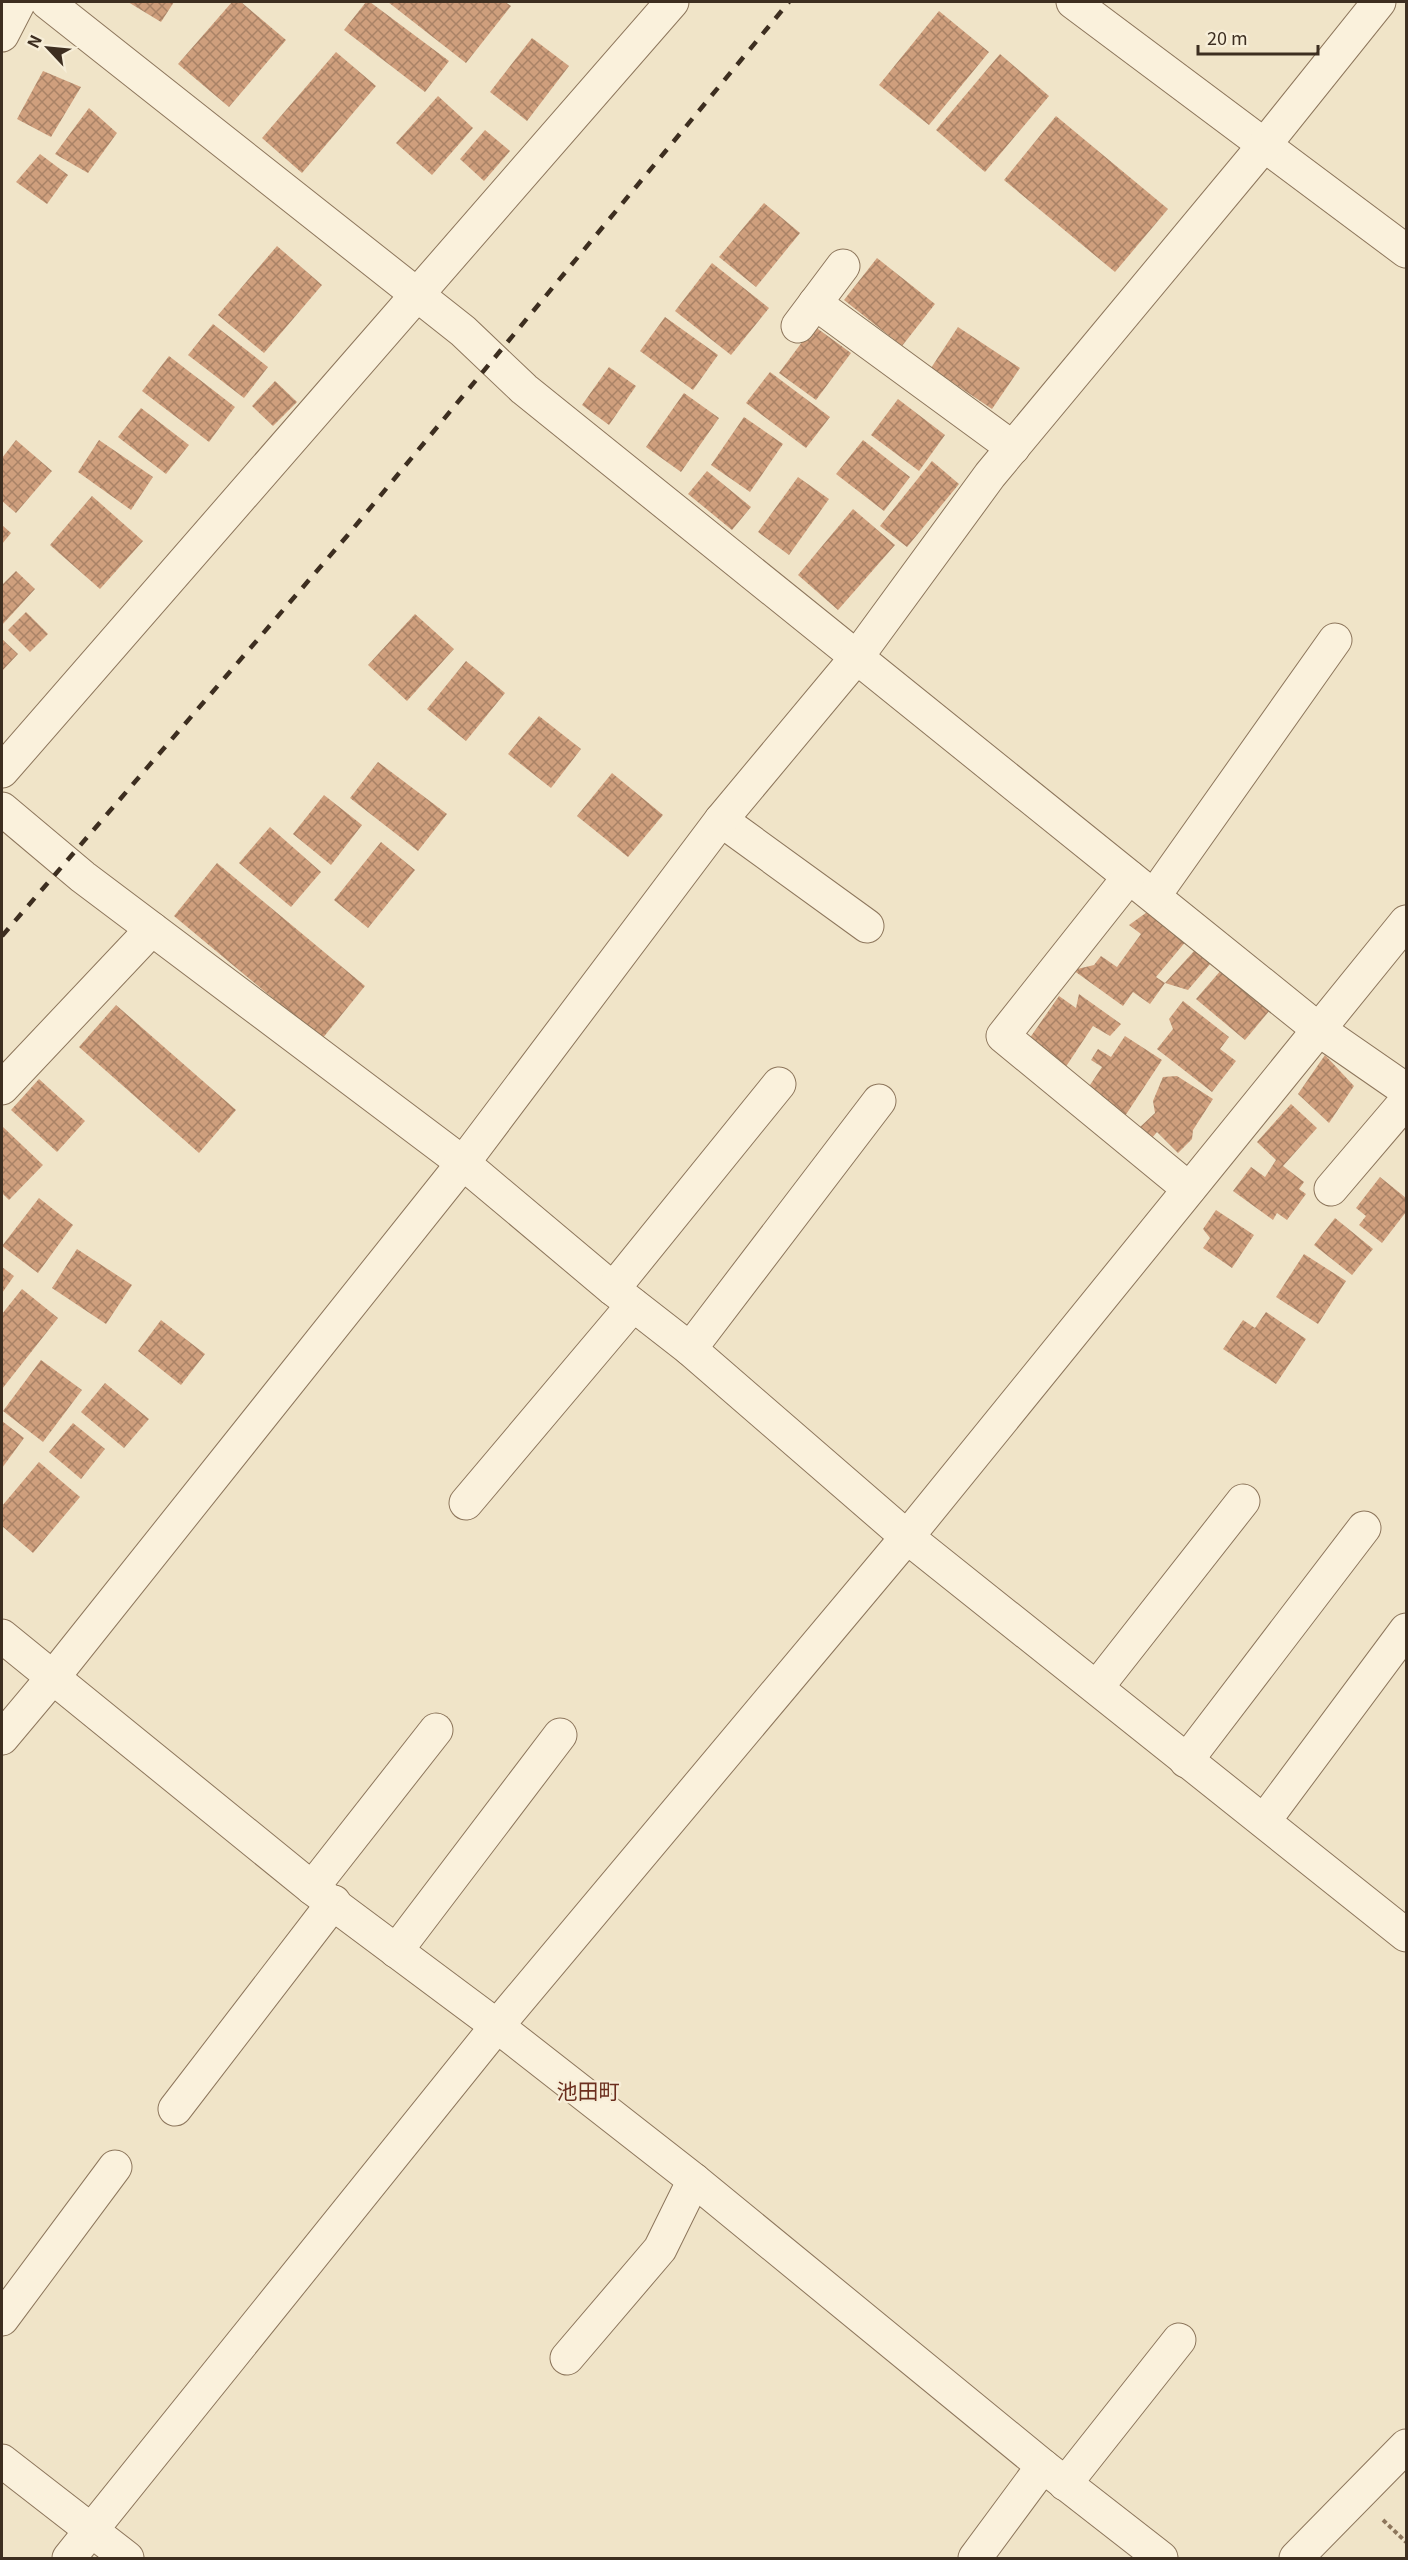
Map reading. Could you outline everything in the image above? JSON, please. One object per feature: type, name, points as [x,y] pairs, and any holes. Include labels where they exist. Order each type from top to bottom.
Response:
[{"type":"street","points":[[2,35],[19,2]]},
{"type":"street","points":[[47,2],[463,331],[524,389],[1318,1029],[1407,1090]]},
{"type":"street","points":[[2,771],[415,293],[672,2]]},
{"type":"street","points":[[1073,2],[1266,143],[1407,251]]},
{"type":"street","points":[[2,1738],[463,1163],[721,820],[855,658],[1013,448],[1266,143],[1379,2]]},
{"type":"street","points":[[843,267],[807,314],[1013,448]]},
{"type":"street","points":[[1189,1189],[1003,1036],[1142,886],[1335,640]]},
{"type":"street","points":[[2,809],[83,877],[463,1163],[690,1350],[907,1537],[1407,1935]]},
{"type":"street","points":[[721,820],[867,926]]},
{"type":"street","points":[[69,2559],[497,2026],[907,1537],[1407,922]]},
{"type":"street","points":[[2,1088],[152,929]]},
{"type":"street","points":[[466,1503],[623,1297],[779,1084]]},
{"type":"street","points":[[690,1350],[879,1101]]},
{"type":"street","points":[[1331,1189],[1407,1101]]},
{"type":"street","points":[[1097,1687],[1243,1501]]},
{"type":"street","points":[[1186,1761],[1364,1528]]},
{"type":"street","points":[[1264,1821],[1407,1630]]},
{"type":"street","points":[[2,1636],[323,1895],[497,2026],[694,2180],[1054,2475],[1161,2559]]},
{"type":"street","points":[[175,2109],[436,1730]]},
{"type":"street","points":[[396,1951],[560,1735]]},
{"type":"street","points":[[2,2319],[115,2167]]},
{"type":"street","points":[[567,2358],[660,2249],[694,2180]]},
{"type":"street","points":[[975,2559],[1179,2340]]},
{"type":"street","points":[[1296,2559],[1407,2446]]},
{"type":"street","points":[[2,2461],[127,2559]]},
{"type":"path","points":[[1397,2533],[1407,2542]]},
{"type":"building","points":[[128,2],[174,2],[161,22]]},
{"type":"building","points":[[232,2],[241,2],[286,40],[229,107],[178,64]]},
{"type":"building","points":[[366,2],[370,2],[449,61],[425,92],[344,30]]},
{"type":"building","points":[[388,2],[505,2],[511,6],[466,63]]},
{"type":"building","points":[[939,11],[989,52],[929,125],[879,85]]},
{"type":"building","points":[[532,38],[569,66],[527,121],[490,92]]},
{"type":"building","points":[[336,52],[376,86],[302,173],[262,138]]},
{"type":"building","points":[[1000,54],[1049,96],[985,172],[936,130]]},
{"type":"building","points":[[43,71],[81,87],[51,137],[17,119]]},
{"type":"building","points":[[438,96],[473,128],[432,175],[396,143]]},
{"type":"building","points":[[89,108],[117,133],[88,173],[55,154]]},
{"type":"building","points":[[1056,116],[1168,209],[1115,272],[1004,180]]},
{"type":"building","points":[[485,130],[510,151],[484,181],[460,159]]},
{"type":"building","points":[[40,154],[68,175],[47,204],[16,182]]},
{"type":"building","points":[[764,203],[800,233],[756,287],[719,257]]},
{"type":"building","points":[[277,246],[322,285],[264,353],[218,315]]},
{"type":"building","points":[[877,258],[935,304],[902,346],[844,300]]},
{"type":"building","points":[[712,263],[769,308],[731,355],[675,311]]},
{"type":"building","points":[[665,317],[718,355],[693,390],[640,351]]},
{"type":"building","points":[[213,324],[268,367],[244,398],[188,355]]},
{"type":"building","points":[[814,326],[851,353],[816,400],[779,373]]},
{"type":"building","points":[[958,327],[1020,368],[992,409],[931,368]]},
{"type":"building","points":[[169,356],[235,407],[209,442],[142,391]]},
{"type":"building","points":[[609,367],[636,386],[609,425],[582,405]]},
{"type":"building","points":[[770,372],[830,417],[806,448],[746,403]]},
{"type":"building","points":[[275,381],[297,402],[273,426],[252,406]]},
{"type":"building","points":[[684,393],[719,418],[681,472],[646,447]]},
{"type":"building","points":[[898,399],[945,435],[919,471],[871,435]]},
{"type":"building","points":[[141,408],[189,445],[166,474],[118,437]]},
{"type":"building","points":[[744,417],[783,444],[750,492],[711,465]]},
{"type":"building","points":[[16,440],[52,471],[16,513],[2,501],[2,458]]},
{"type":"building","points":[[99,440],[153,477],[131,510],[78,472]]},
{"type":"building","points":[[863,440],[910,477],[884,511],[836,474]]},
{"type":"building","points":[[932,461],[959,484],[907,547],[880,526]]},
{"type":"building","points":[[707,471],[751,507],[732,530],[688,494]]},
{"type":"building","points":[[798,477],[829,499],[789,555],[758,532]]},
{"type":"building","points":[[92,496],[143,541],[100,589],[50,545]]},
{"type":"building","points":[[853,509],[895,545],[838,610],[798,575]]},
{"type":"building","points":[[2,525],[11,533],[2,544]]},
{"type":"building","points":[[16,571],[35,589],[2,625],[2,585]]},
{"type":"building","points":[[26,612],[48,634],[30,652],[8,630]]},
{"type":"building","points":[[415,614],[454,649],[407,701],[368,665]]},
{"type":"building","points":[[2,639],[18,654],[2,671]]},
{"type":"building","points":[[466,661],[505,693],[466,741],[427,709]]},
{"type":"building","points":[[539,716],[581,749],[551,788],[508,754]]},
{"type":"building","points":[[378,762],[447,814],[418,851],[350,798]]},
{"type":"building","points":[[612,773],[663,815],[628,857],[577,816]]},
{"type":"building","points":[[324,795],[362,825],[331,865],[293,834]]},
{"type":"building","points":[[270,827],[321,872],[291,907],[239,863]]},
{"type":"building","points":[[381,842],[415,870],[368,928],[334,900]]},
{"type":"building","points":[[217,863],[365,986],[322,1039],[174,916]]},
{"type":"building","points":[[1150,910],[1187,940],[1156,977],[1165,983],[1150,1004],[1133,992],[1123,1006],[1073,970],[1094,965],[1101,956],[1117,967],[1141,934],[1129,925]]},
{"type":"building","points":[[1195,950],[1211,963],[1188,990],[1165,983]]},
{"type":"building","points":[[1222,969],[1270,1010],[1245,1040],[1196,999]]},
{"type":"building","points":[[1079,994],[1121,1024],[1110,1036],[1093,1026],[1065,1068],[1027,1042],[1059,996],[1076,1008]]},
{"type":"building","points":[[1183,1001],[1229,1037],[1220,1049],[1236,1061],[1212,1092],[1157,1049],[1173,1029],[1169,1019]]},
{"type":"building","points":[[116,1005],[236,1110],[199,1153],[79,1047]]},
{"type":"building","points":[[1125,1036],[1162,1060],[1125,1116],[1086,1091],[1102,1067],[1091,1060],[1098,1049],[1111,1057]]},
{"type":"building","points":[[1325,1055],[1354,1086],[1329,1123],[1298,1094]]},
{"type":"building","points":[[1177,1076],[1213,1099],[1193,1130],[1192,1139],[1178,1153],[1157,1132],[1152,1138],[1140,1127],[1155,1113],[1153,1101],[1163,1077]]},
{"type":"building","points":[[39,1079],[85,1121],[57,1152],[11,1110]]},
{"type":"building","points":[[1291,1104],[1317,1128],[1283,1166],[1304,1182],[1299,1189],[1306,1194],[1287,1220],[1277,1213],[1273,1220],[1233,1191],[1251,1167],[1265,1177],[1276,1160],[1257,1142]]},
{"type":"building","points":[[3,1127],[43,1165],[9,1200],[2,1193]]},
{"type":"building","points":[[1380,1177],[1406,1198],[1406,1212],[1382,1243],[1359,1225],[1366,1216],[1356,1208]]},
{"type":"building","points":[[39,1198],[73,1225],[38,1273],[2,1246]]},
{"type":"building","points":[[1216,1210],[1254,1235],[1232,1268],[1203,1248],[1210,1238],[1203,1229]]},
{"type":"building","points":[[1335,1218],[1373,1249],[1352,1275],[1314,1245]]},
{"type":"building","points":[[77,1249],[132,1285],[106,1324],[52,1288]]},
{"type":"building","points":[[1304,1254],[1346,1281],[1318,1324],[1276,1297]]},
{"type":"building","points":[[2,1267],[14,1276],[2,1293]]},
{"type":"building","points":[[22,1289],[58,1318],[2,1389],[2,1314]]},
{"type":"building","points":[[1266,1312],[1306,1339],[1276,1384],[1223,1349],[1243,1320],[1255,1328]]},
{"type":"building","points":[[161,1320],[205,1354],[181,1385],[138,1351]]},
{"type":"building","points":[[41,1360],[82,1390],[43,1442],[3,1411]]},
{"type":"building","points":[[105,1383],[149,1419],[124,1448],[81,1412]]},
{"type":"building","points":[[2,1421],[24,1438],[2,1468]]},
{"type":"building","points":[[73,1423],[105,1449],[81,1479],[49,1452]]},
{"type":"building","points":[[39,1462],[80,1497],[33,1553],[2,1526],[2,1506]]},
{"type":"railway","points":[[2,936],[347,536],[789,2]]},
{"type":"district","name":"池田町","points":[[588,2090]]}]
